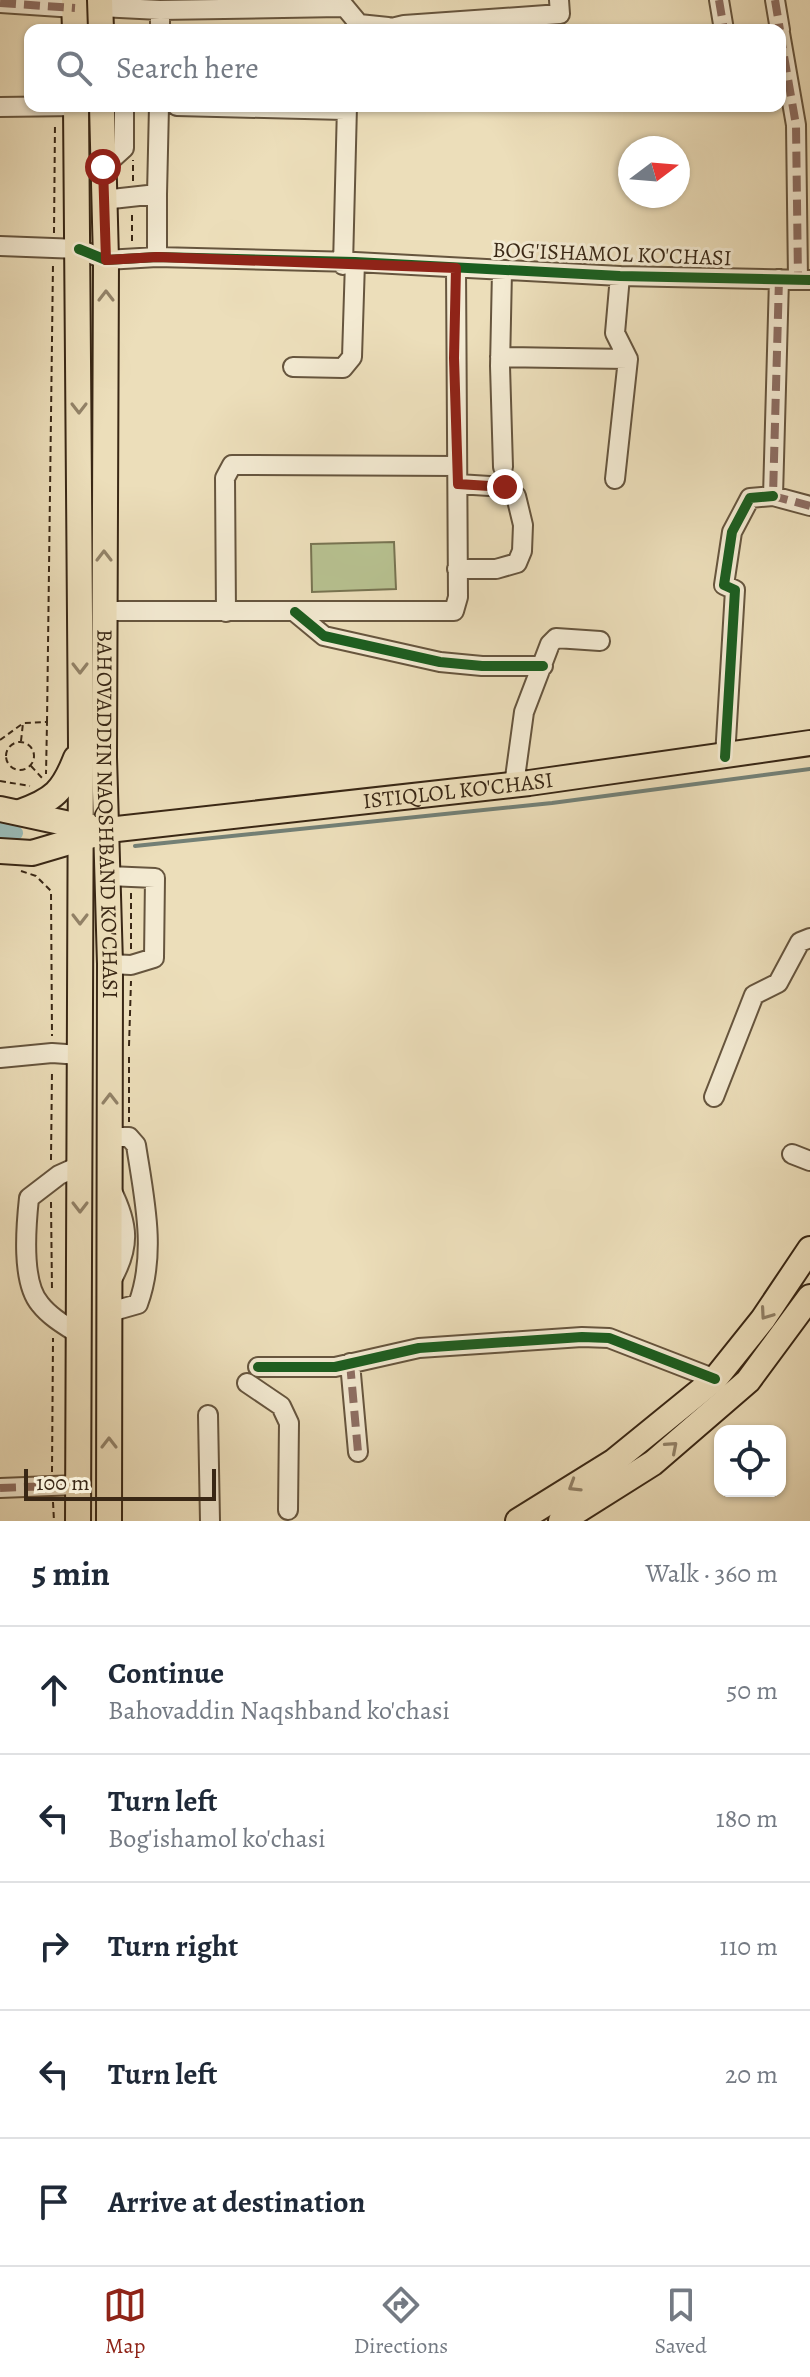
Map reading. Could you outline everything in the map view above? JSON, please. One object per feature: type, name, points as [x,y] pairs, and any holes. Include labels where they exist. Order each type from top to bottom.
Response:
[{"type":"main road","name":"BAHOVADDIN NAQSHBAND KO'CHASI","points":[[76,112],[81,744],[78,1521]]},
{"type":"main road","name":"BAHOVADDIN NAQSHBAND KO'CHASI","points":[[102,112],[106,260],[106,830],[110,964],[109,1521]]},
{"type":"main road","name":"ISTIQLOL KO'CHASI","points":[[10,810],[79,834],[514,785],[810,743]]},
{"type":"main road","points":[[10,810],[45,803],[65,784],[81,744]]},
{"type":"main road","points":[[32,853],[79,834]]},
{"type":"main road","points":[[0,851],[32,853],[80,877]]},
{"type":"main road","points":[[518,1521],[613,1462],[715,1379],[763,1319],[810,1249]]},
{"type":"main road","points":[[561,1521],[653,1463],[748,1381],[810,1297]]},
{"type":"street","points":[[719,0],[723,24]]},
{"type":"street","points":[[775,0],[779,24]]},
{"type":"street","points":[[0,3],[75,13]]},
{"type":"street","points":[[100,12],[340,3],[359,24]]},
{"type":"street","points":[[160,10],[160,24]]},
{"type":"street","points":[[440,24],[562,15]]},
{"type":"street","points":[[773,496],[795,279],[796,125],[786,68]]},
{"type":"street","points":[[0,107],[24,107]]},
{"type":"street","points":[[103,167],[124,148],[124,112]]},
{"type":"street","points":[[157,257],[159,112]]},
{"type":"street","points":[[293,367],[343,368],[352,357],[346,112]]},
{"type":"street","points":[[103,200],[157,194]]},
{"type":"street","name":"BOG'ISHAMOL KO'CHASI","points":[[0,246],[79,249],[106,260],[157,257],[620,276],[795,279]]},
{"type":"street","points":[[104,611],[454,611],[458,475],[454,358],[456,268]]},
{"type":"street","points":[[502,271],[500,357],[503,467]]},
{"type":"street","points":[[615,479],[628,359],[615,333],[620,276]]},
{"type":"street","points":[[500,357],[628,359]]},
{"type":"street","points":[[226,612],[225,478],[232,465],[458,475],[505,487],[516,496],[523,537],[517,563],[496,569],[457,569]]},
{"type":"street","points":[[725,757],[735,590],[724,585],[732,532],[750,498],[773,496],[810,506]]},
{"type":"street","points":[[295,612],[324,636],[440,662],[543,666]]},
{"type":"street","points":[[514,785],[524,712],[550,644],[556,638],[600,641]]},
{"type":"street","points":[[108,876],[155,878],[154,958],[131,965],[110,964]]},
{"type":"street","points":[[714,1097],[754,995],[778,983],[800,942],[810,938]]},
{"type":"street","points":[[0,1058],[52,1053],[80,1055]]},
{"type":"street","points":[[110,1137],[129,1137],[136,1145],[147,1220],[148,1256],[146,1282],[138,1304],[110,1312]]},
{"type":"street","points":[[792,1154],[810,1161]]},
{"type":"street","points":[[79,1166],[59,1175],[29,1198],[26,1225],[30,1276],[38,1302],[80,1335]]},
{"type":"street","points":[[258,1367],[335,1367],[419,1348],[582,1337],[609,1338],[715,1379]]},
{"type":"street","points":[[350,1363],[358,1452]]},
{"type":"street","points":[[247,1383],[281,1406],[289,1423],[288,1510]]},
{"type":"street","points":[[208,1415],[210,1521]]},
{"type":"street","points":[[0,1488],[77,1485]]},
{"type":"path","points":[[44,780],[54,112]]},
{"type":"path","points":[[10,746],[1,739],[23,723],[47,722]]},
{"type":"path","points":[[21,741],[23,723]]},
{"type":"path","points":[[10,746],[21,741]]},
{"type":"path","points":[[21,741],[33,751],[30,765]]},
{"type":"path","points":[[7,759],[10,746]]},
{"type":"path","points":[[7,759],[14,768],[30,765]]},
{"type":"path","points":[[0,760],[7,759]]},
{"type":"path","points":[[30,765],[44,780]]},
{"type":"path","points":[[0,781],[34,787],[44,780]]},
{"type":"green space","points":[[394,542],[396,589],[312,592],[311,544]]},
{"type":"waterway","points":[[135,846],[552,803],[810,769]]},
{"type":"waterway","points":[[0,830],[16,833]]},
{"type":"marked path","points":[[719,0],[723,24]]},
{"type":"marked path","points":[[775,0],[779,24]]},
{"type":"marked path","points":[[0,3],[75,8]]},
{"type":"marked path","points":[[786,68],[796,125],[798,279]]},
{"type":"marked path","points":[[779,279],[773,496],[810,506]]},
{"type":"marked path","points":[[350,1363],[358,1452]]},
{"type":"marked path","points":[[0,1488],[77,1485]]},
{"type":"cycle path","points":[[79,249],[106,260],[157,257],[355,262],[620,276],[810,280]]},
{"type":"cycle path","points":[[725,757],[735,590],[724,585],[732,532],[750,498],[773,496]]},
{"type":"cycle path","points":[[295,612],[324,636],[440,662],[543,666]]},
{"type":"cycle path","points":[[258,1367],[335,1367],[419,1348],[582,1337],[609,1338],[715,1379]]},
{"type":"route","points":[[103,167],[106,260],[157,257],[456,268],[454,358],[458,484],[505,487]]}]
